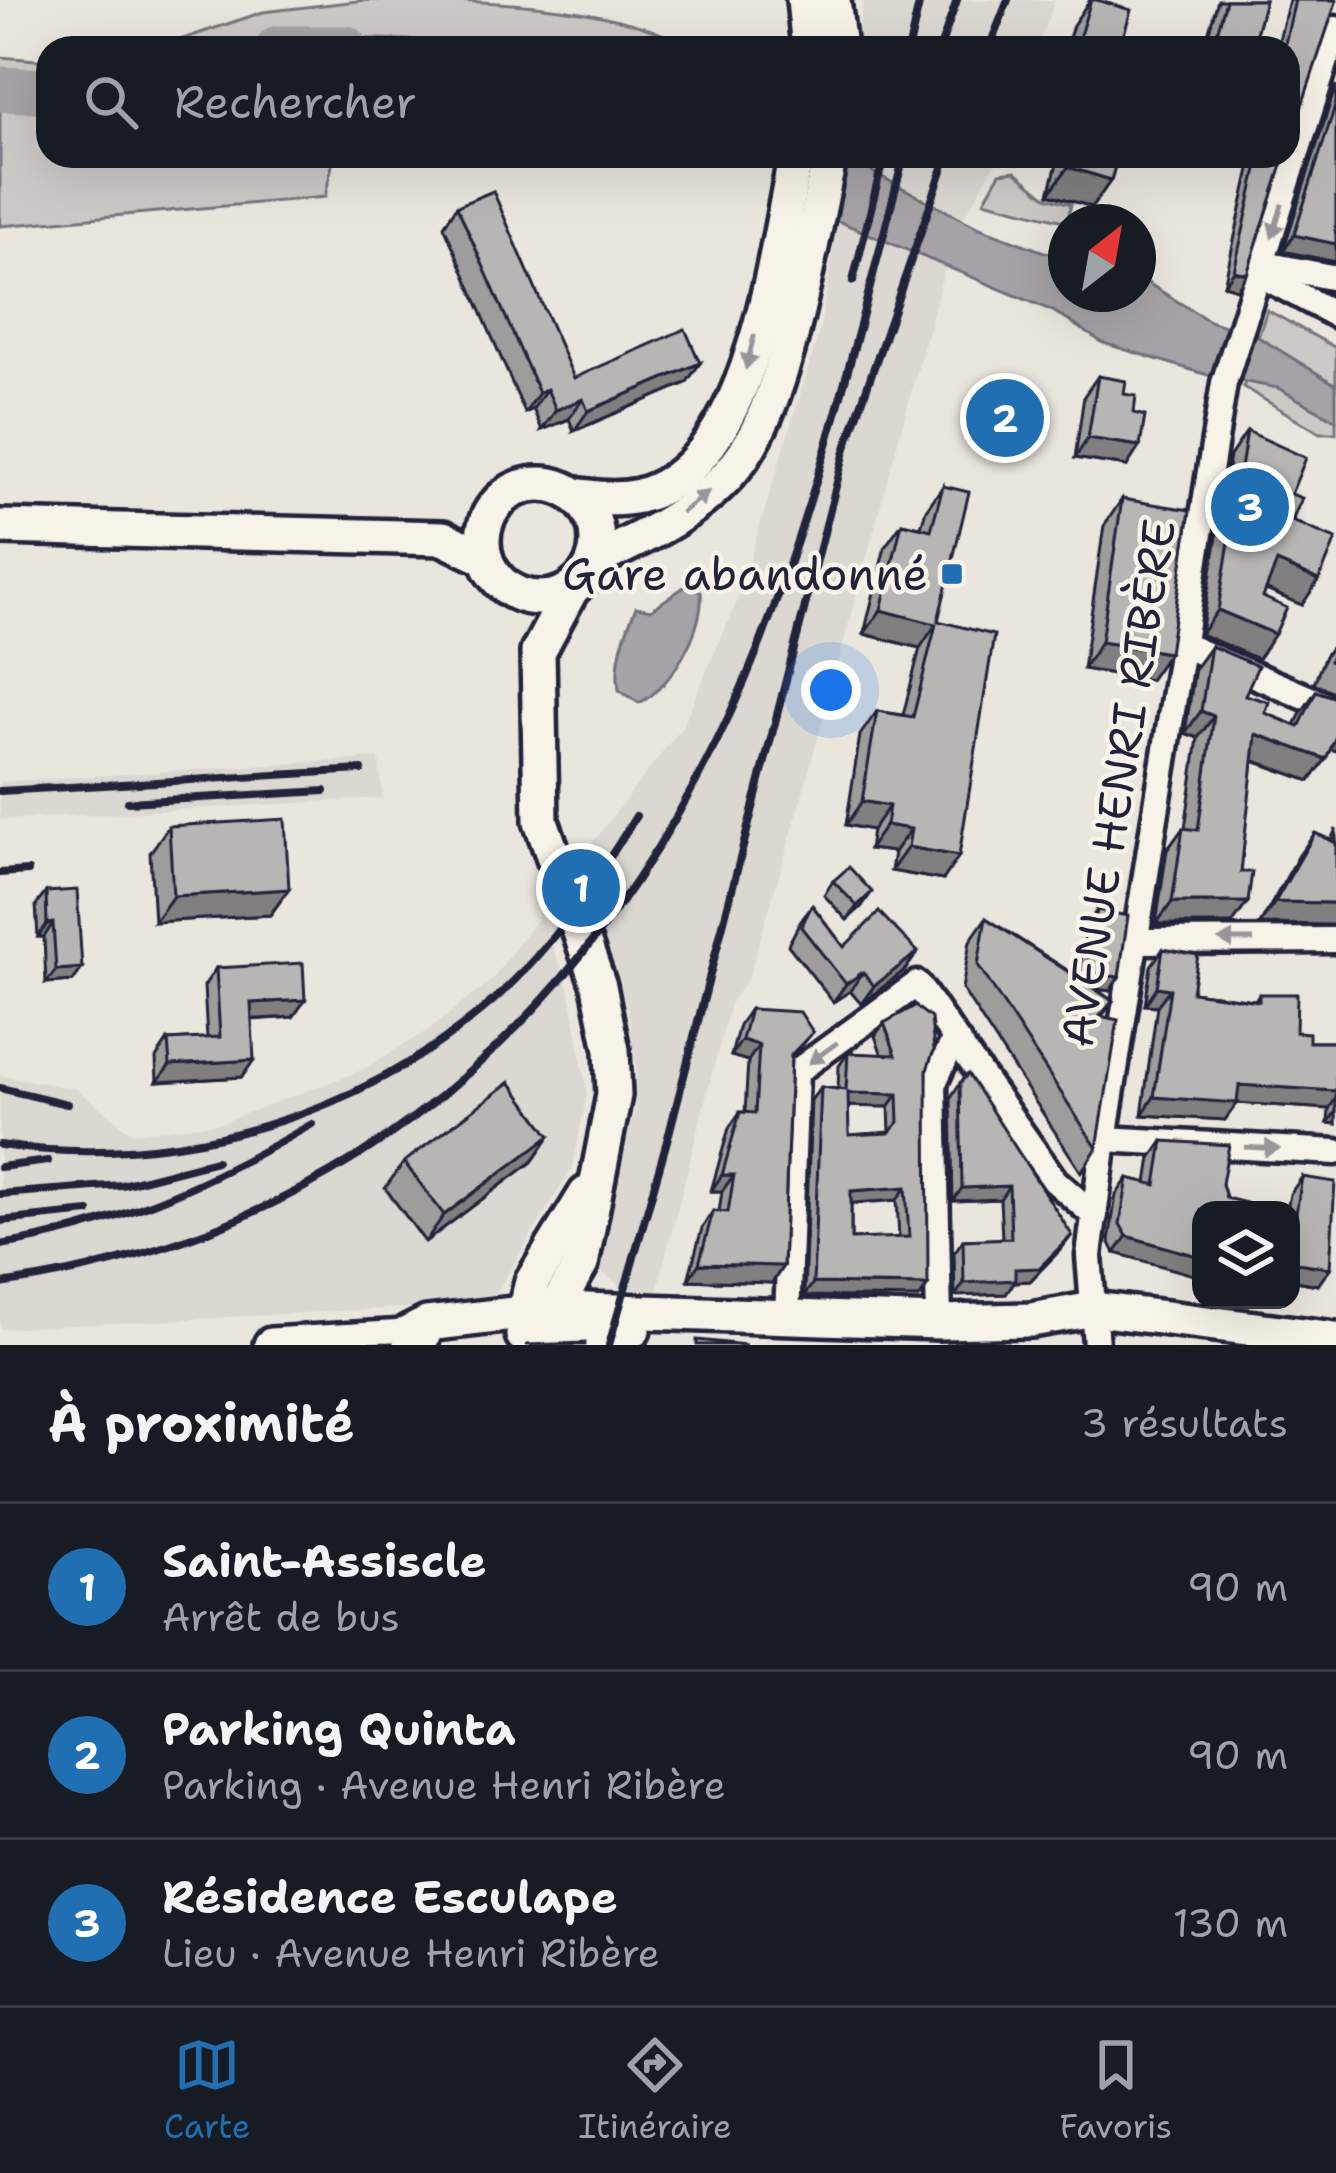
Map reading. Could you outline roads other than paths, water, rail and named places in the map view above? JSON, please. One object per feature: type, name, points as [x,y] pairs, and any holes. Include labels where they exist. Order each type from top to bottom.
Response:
[{"type":"street","points":[[804,0],[808,36]]},
{"type":"street","points":[[833,0],[838,36]]},
{"type":"street","name":"AVENUE HENRI RIBÈRE","points":[[1300,146],[1336,29]]},
{"type":"street","points":[[538,652],[571,590],[594,560],[675,518],[742,457],[771,396],[793,242],[796,168]]},
{"type":"street","points":[[443,538],[520,487],[539,484],[574,495],[611,499],[657,489],[711,442],[744,379],[825,168]]},
{"type":"street","name":"AVENUE HENRI RIBÈRE","points":[[1096,1345],[1089,1256],[1104,1139],[1224,383],[1293,168]]},
{"type":"street","points":[[1262,269],[1336,278]]},
{"type":"street","points":[[1262,269],[1336,316]]},
{"type":"street","points":[[574,495],[595,524],[594,560]]},
{"type":"street","points":[[485,558],[482,540],[494,506]]},
{"type":"street","points":[[0,527],[443,538],[485,558],[510,590],[538,652],[541,821],[599,986],[613,1050],[614,1095],[581,1264],[598,1321]]},
{"type":"street","points":[[510,590],[541,598],[571,590]]},
{"type":"street","points":[[1181,644],[1336,710]]},
{"type":"street","points":[[1136,941],[1336,940]]},
{"type":"street","points":[[787,1320],[796,1072],[917,984],[1055,1181],[1095,1216]]},
{"type":"street","points":[[939,1322],[934,1083],[954,1040]]},
{"type":"street","points":[[1104,1139],[1336,1152]]},
{"type":"street","points":[[533,1321],[532,1282],[596,1179]]},
{"type":"street","points":[[533,1321],[581,1264]]},
{"type":"street","points":[[271,1345],[400,1341],[533,1321],[939,1322],[1031,1320],[1094,1309],[1336,1340]]},
{"type":"street","points":[[533,1321],[598,1321]]},
{"type":"waterway","points":[[0,89],[36,90]]},
{"type":"railway","points":[[912,36],[920,0]]},
{"type":"railway","points":[[944,36],[957,0]]},
{"type":"railway","points":[[994,36],[1008,0]]},
{"type":"railway","points":[[853,281],[881,168]]},
{"type":"railway","points":[[0,1284],[134,1256],[257,1211],[368,1149],[469,1072],[558,982],[637,880],[704,767],[760,644],[821,463],[901,168]]},
{"type":"railway","points":[[609,1345],[670,1130],[845,451],[943,168]]},
{"type":"railway","points":[[0,791],[362,770]]},
{"type":"railway","points":[[128,802],[325,791]]},
{"type":"railway","points":[[0,1145],[67,1151],[200,1141],[327,1104],[387,1075],[443,1040],[517,978],[572,912],[636,816]]},
{"type":"railway","points":[[0,873],[28,871]]},
{"type":"railway","points":[[0,1088],[67,1104]]},
{"type":"railway","points":[[0,1245],[83,1227],[162,1200],[312,1124]]},
{"type":"railway","points":[[0,1167],[48,1161]]},
{"type":"railway","points":[[0,1194],[122,1185],[216,1161]]},
{"type":"railway","points":[[0,1221],[89,1212]]},
{"type":"place","name":"Parking Quinta","points":[[1005,418]]},
{"type":"place","name":"Résidence Esculape","points":[[1250,507]]},
{"type":"place","name":"Gare abandonné","points":[[952,574]]},
{"type":"place","name":"Saint-Assiscle","points":[[581,888]]}]
